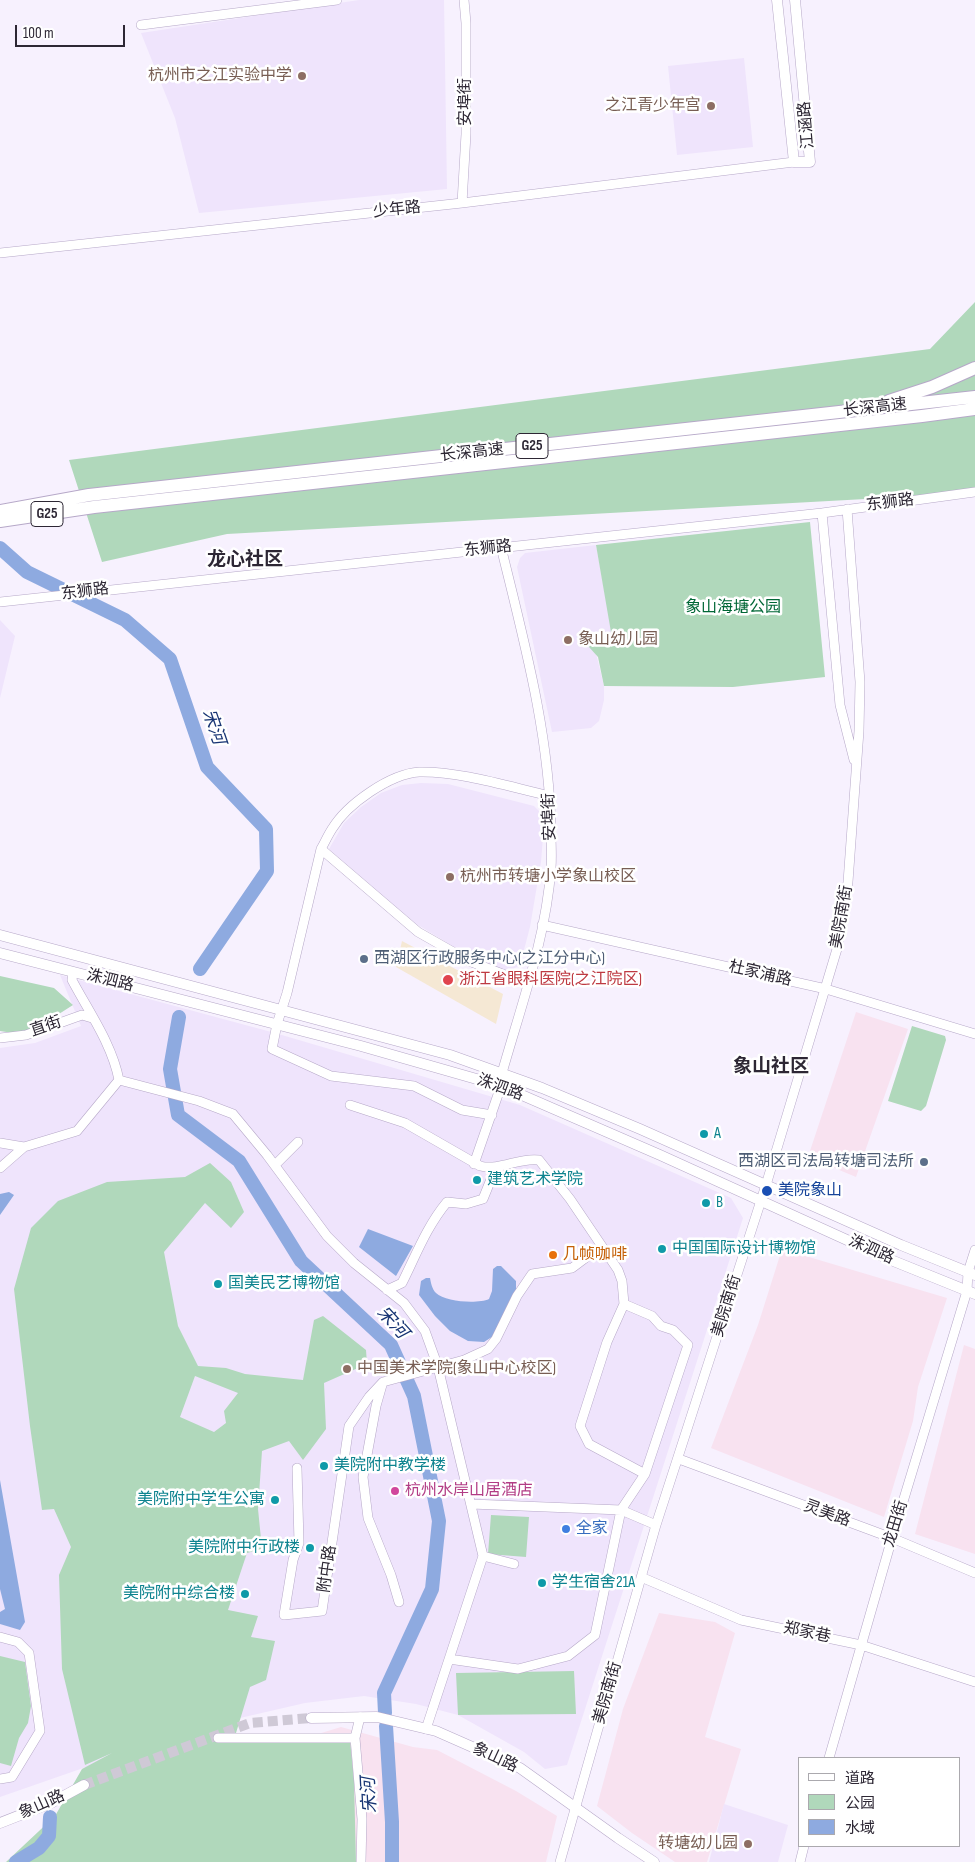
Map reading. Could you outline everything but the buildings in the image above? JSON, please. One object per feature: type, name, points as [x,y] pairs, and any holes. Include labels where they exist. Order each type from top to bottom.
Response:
[{"type":"highway","points":[[863,409],[932,387],[975,368]]},
{"type":"highway","name":"长深高速","points":[[0,521],[91,501],[975,397]]},
{"type":"highway","name":"长深高速","points":[[0,511],[975,409]]},
{"type":"highway","points":[[922,416],[975,416]]},
{"type":"main road","name":"江涵路","points":[[777,0],[794,162],[810,162],[795,0]]},
{"type":"main road","name":"洙泗路","points":[[0,935],[450,1055],[640,1129],[901,1245],[972,1274]]},
{"type":"main road","name":"洙泗路","points":[[0,953],[444,1068],[501,1086],[652,1151],[892,1260],[971,1293]]},
{"type":"main road","name":"象山路","points":[[312,1718],[377,1718],[436,1731],[520,1768],[654,1862]]},
{"type":"main road","name":"象山路","points":[[0,1823],[51,1803],[84,1785]]},
{"type":"street","points":[[141,25],[337,0]]},
{"type":"street","name":"安埠街","points":[[462,203],[466,134],[466,23],[464,0]]},
{"type":"street","name":"少年路","points":[[0,253],[462,203],[794,162]]},
{"type":"street","name":"东狮路","points":[[0,602],[822,513],[975,492]]},
{"type":"street","name":"美院南街","points":[[560,1862],[574,1807],[656,1526],[766,1185],[837,949],[848,882],[859,731],[860,682],[847,509]]},
{"type":"street","name":"美院南街","points":[[822,513],[840,705],[856,769]]},
{"type":"street","name":"安埠街","points":[[474,1164],[501,1086],[502,1074],[528,984],[542,925],[551,867],[550,796],[538,704],[502,547]]},
{"type":"street","points":[[492,1115],[462,1110],[414,1086],[331,1076],[272,1049],[280,1010],[287,993],[321,849],[332,828],[350,807],[373,790],[400,776],[418,772],[454,775],[550,796]]},
{"type":"street","points":[[321,849],[418,932],[469,961],[528,984]]},
{"type":"street","name":"杜家浦路","points":[[542,925],[826,989],[975,1034]]},
{"type":"street","points":[[0,1168],[24,1148],[77,1131],[118,1080],[116,1064],[72,980],[73,972]]},
{"type":"street","name":"直街","points":[[0,1038],[26,1034],[82,1015],[92,1018]]},
{"type":"street","points":[[118,1080],[198,1101],[233,1114],[275,1165],[327,1236],[354,1263],[404,1302],[425,1331],[438,1367],[484,1556],[426,1729]]},
{"type":"street","points":[[350,1105],[405,1123],[474,1164],[486,1168],[522,1160],[539,1160],[570,1199],[618,1270],[622,1281],[624,1304],[607,1342],[580,1426],[589,1444],[645,1474]]},
{"type":"street","points":[[275,1165],[298,1142]]},
{"type":"street","points":[[0,1143],[24,1148]]},
{"type":"street","points":[[387,1290],[402,1284],[434,1218],[448,1202],[466,1204],[483,1199],[496,1167]]},
{"type":"street","points":[[971,1293],[975,1250]]},
{"type":"street","points":[[399,1602],[391,1575],[368,1518],[363,1477],[376,1406],[383,1382],[464,1360],[488,1349],[496,1339],[517,1296],[532,1274],[572,1268],[588,1256],[605,1251]]},
{"type":"street","name":"龙田街","points":[[829,1757],[892,1538],[971,1293]]},
{"type":"street","points":[[448,1660],[518,1669],[568,1656],[595,1635],[621,1510],[645,1474],[688,1345],[672,1330],[661,1326],[652,1316],[624,1304]]},
{"type":"street","name":"附中路","points":[[297,1468],[299,1543],[284,1615],[322,1611],[350,1426],[369,1397],[383,1382]]},
{"type":"street","name":"灵美路","points":[[679,1459],[892,1538],[975,1573]]},
{"type":"street","points":[[471,1504],[621,1510],[656,1526]]},
{"type":"street","points":[[484,1556],[514,1564]]},
{"type":"street","name":"郑家巷","points":[[642,1577],[741,1620],[861,1645],[975,1682]]},
{"type":"street","points":[[0,1637],[18,1642],[29,1653],[40,1731],[12,1777],[0,1779]]},
{"type":"street","points":[[360,1717],[355,1738],[362,1819],[361,1862]]},
{"type":"street","points":[[218,1738],[355,1738]]},
{"type":"street","points":[[800,1862],[804,1847]]},
{"type":"shaded area","name":"杭州市之江实验中学","points":[[359,0],[444,0],[447,189],[199,213],[175,118],[141,33]]},
{"type":"shaded area","name":"之江青少年宫","points":[[744,58],[753,147],[677,155],[668,66]]},
{"type":"shaded area","name":"象山幼儿园","points":[[596,545],[613,638],[593,641],[604,686],[604,700],[599,721],[591,728],[552,732],[517,567],[520,558],[525,553]]},
{"type":"shaded area","points":[[0,620],[15,636],[0,698]]},
{"type":"shaded area","name":"杭州市转塘小学象山校区","points":[[421,783],[448,784],[534,806],[541,813],[544,824],[541,862],[530,927],[520,965],[508,972],[469,956],[418,925],[329,849],[344,823],[361,807],[381,793],[402,785]]},
{"type":"shaded area","name":"浙江省眼科医院(之江院区)","points":[[402,941],[503,994],[496,1024],[396,967]]},
{"type":"shaded area","name":"中国美术学院(象山中心校区)","points":[[60,975],[275,1033],[520,1105],[731,1198],[743,1218],[567,1765],[545,1769],[524,1752],[458,1715],[416,1704],[364,1696],[305,1703],[201,1727],[0,1797],[0,1048],[35,1043],[81,1026]]},
{"type":"shaded area","points":[[856,1012],[908,1029],[856,1177],[808,1157]]},
{"type":"shaded area","points":[[782,1249],[947,1298],[918,1387],[913,1421],[884,1517],[711,1448],[758,1325]]},
{"type":"shaded area","points":[[964,1345],[975,1349],[975,1554],[915,1534]]},
{"type":"shaded area","points":[[659,1613],[715,1622],[735,1633],[705,1737],[741,1749],[707,1862],[675,1862],[632,1833],[597,1806],[623,1709]]},
{"type":"shaded area","points":[[341,1727],[413,1747],[437,1750],[516,1791],[557,1816],[546,1862],[282,1862],[272,1748]]},
{"type":"shaded area","name":"转塘幼儿园","points":[[724,1804],[788,1825],[778,1862],[709,1862]]},
{"type":"green space","points":[[975,302],[975,493],[227,534],[102,562],[69,460],[930,349]]},
{"type":"green space","name":"象山海塘公园","points":[[810,522],[825,677],[733,687],[604,686],[598,657],[589,647],[593,641],[612,638],[596,545]]},
{"type":"green space","points":[[0,976],[54,988],[73,1005],[26,1035],[0,1031]]},
{"type":"green space","points":[[912,1026],[945,1036],[946,1040],[926,1106],[921,1111],[888,1101]]},
{"type":"green space","points":[[210,1163],[231,1182],[244,1212],[231,1228],[205,1203],[164,1252],[178,1326],[198,1366],[226,1368],[245,1374],[303,1380],[314,1320],[323,1316],[366,1350],[367,1364],[324,1383],[326,1429],[303,1460],[289,1441],[262,1451],[258,1509],[262,1549],[247,1553],[228,1610],[258,1616],[251,1637],[275,1641],[266,1680],[250,1687],[236,1733],[350,1740],[354,1781],[356,1862],[6,1862],[55,1816],[82,1769],[112,1753],[85,1765],[62,1669],[59,1575],[71,1547],[54,1509],[42,1510],[14,1289],[31,1228],[58,1201],[107,1182],[185,1177]],"holes":[[[195,1376],[238,1393],[224,1411],[226,1423],[214,1432],[180,1417]]]},
{"type":"green space","points":[[491,1515],[529,1517],[526,1557],[488,1554]]},
{"type":"green space","points":[[0,1656],[25,1662],[31,1706],[28,1723],[19,1738],[11,1766],[0,1763]]},
{"type":"green space","points":[[574,1671],[576,1714],[458,1715],[456,1673]]},
{"type":"water","points":[[9,1192],[14,1195],[0,1215],[0,1194]]},
{"type":"water","points":[[368,1229],[413,1246],[396,1276],[359,1247]]},
{"type":"water","points":[[501,1266],[516,1281],[516,1290],[495,1335],[484,1342],[468,1341],[450,1331],[435,1316],[419,1295],[421,1281],[430,1278],[432,1286],[440,1296],[470,1302],[484,1301],[489,1299],[492,1291],[493,1269]]},
{"type":"water","points":[[0,1480],[25,1622],[20,1630],[0,1624],[0,1612],[5,1609],[0,1589]]},
{"type":"waterway","name":"宋河","points":[[0,548],[27,572],[125,620],[170,659],[207,767],[266,829],[267,871],[200,969]]},
{"type":"waterway","name":"宋河","points":[[179,1017],[170,1069],[178,1115],[239,1161],[301,1261],[391,1345],[414,1396],[439,1521],[432,1589],[384,1693],[385,1713]]},
{"type":"waterway","name":"宋河","points":[[386,1726],[392,1822],[392,1862]]},
{"type":"waterway","points":[[16,1862],[39,1848],[49,1836],[50,1817]]},
{"type":"tunnel","points":[[84,1785],[250,1723],[311,1718]]},
{"type":"place","name":"杭州市之江实验中学","points":[[302,76]]},
{"type":"place","name":"之江青少年宫","points":[[711,106]]},
{"type":"place","name":"象山幼儿园","points":[[568,640]]},
{"type":"place","name":"杭州市转塘小学象山校区","points":[[450,877]]},
{"type":"place","name":"西湖区行政服务中心(之江分中心)","points":[[364,959]]},
{"type":"place","name":"浙江省眼科医院(之江院区)","points":[[448,980]]},
{"type":"place","name":"A","points":[[704,1134]]},
{"type":"place","name":"西湖区司法局转塘司法所","points":[[924,1162]]},
{"type":"place","name":"建筑艺术学院","points":[[477,1180]]},
{"type":"place","name":"美院象山","points":[[767,1191]]},
{"type":"place","name":"B","points":[[706,1203]]},
{"type":"place","name":"中国国际设计博物馆","points":[[662,1249]]},
{"type":"place","name":"几帧咖啡","points":[[553,1255]]},
{"type":"place","name":"国美民艺博物馆","points":[[218,1284]]},
{"type":"place","name":"中国美术学院(象山中心校区)","points":[[347,1369]]},
{"type":"place","name":"美院附中教学楼","points":[[324,1466]]},
{"type":"place","name":"杭州水岸山居酒店","points":[[395,1491]]},
{"type":"place","name":"美院附中学生公寓","points":[[275,1500]]},
{"type":"place","name":"全家","points":[[566,1529]]},
{"type":"place","name":"美院附中行政楼","points":[[310,1548]]},
{"type":"place","name":"学生宿舍21A","points":[[542,1583]]},
{"type":"place","name":"美院附中综合楼","points":[[245,1594]]},
{"type":"place","name":"转塘幼儿园","points":[[748,1844]]},
{"type":"district","name":"龙心社区","points":[[245,560]]},
{"type":"district","name":"象山社区","points":[[771,1067]]}]
